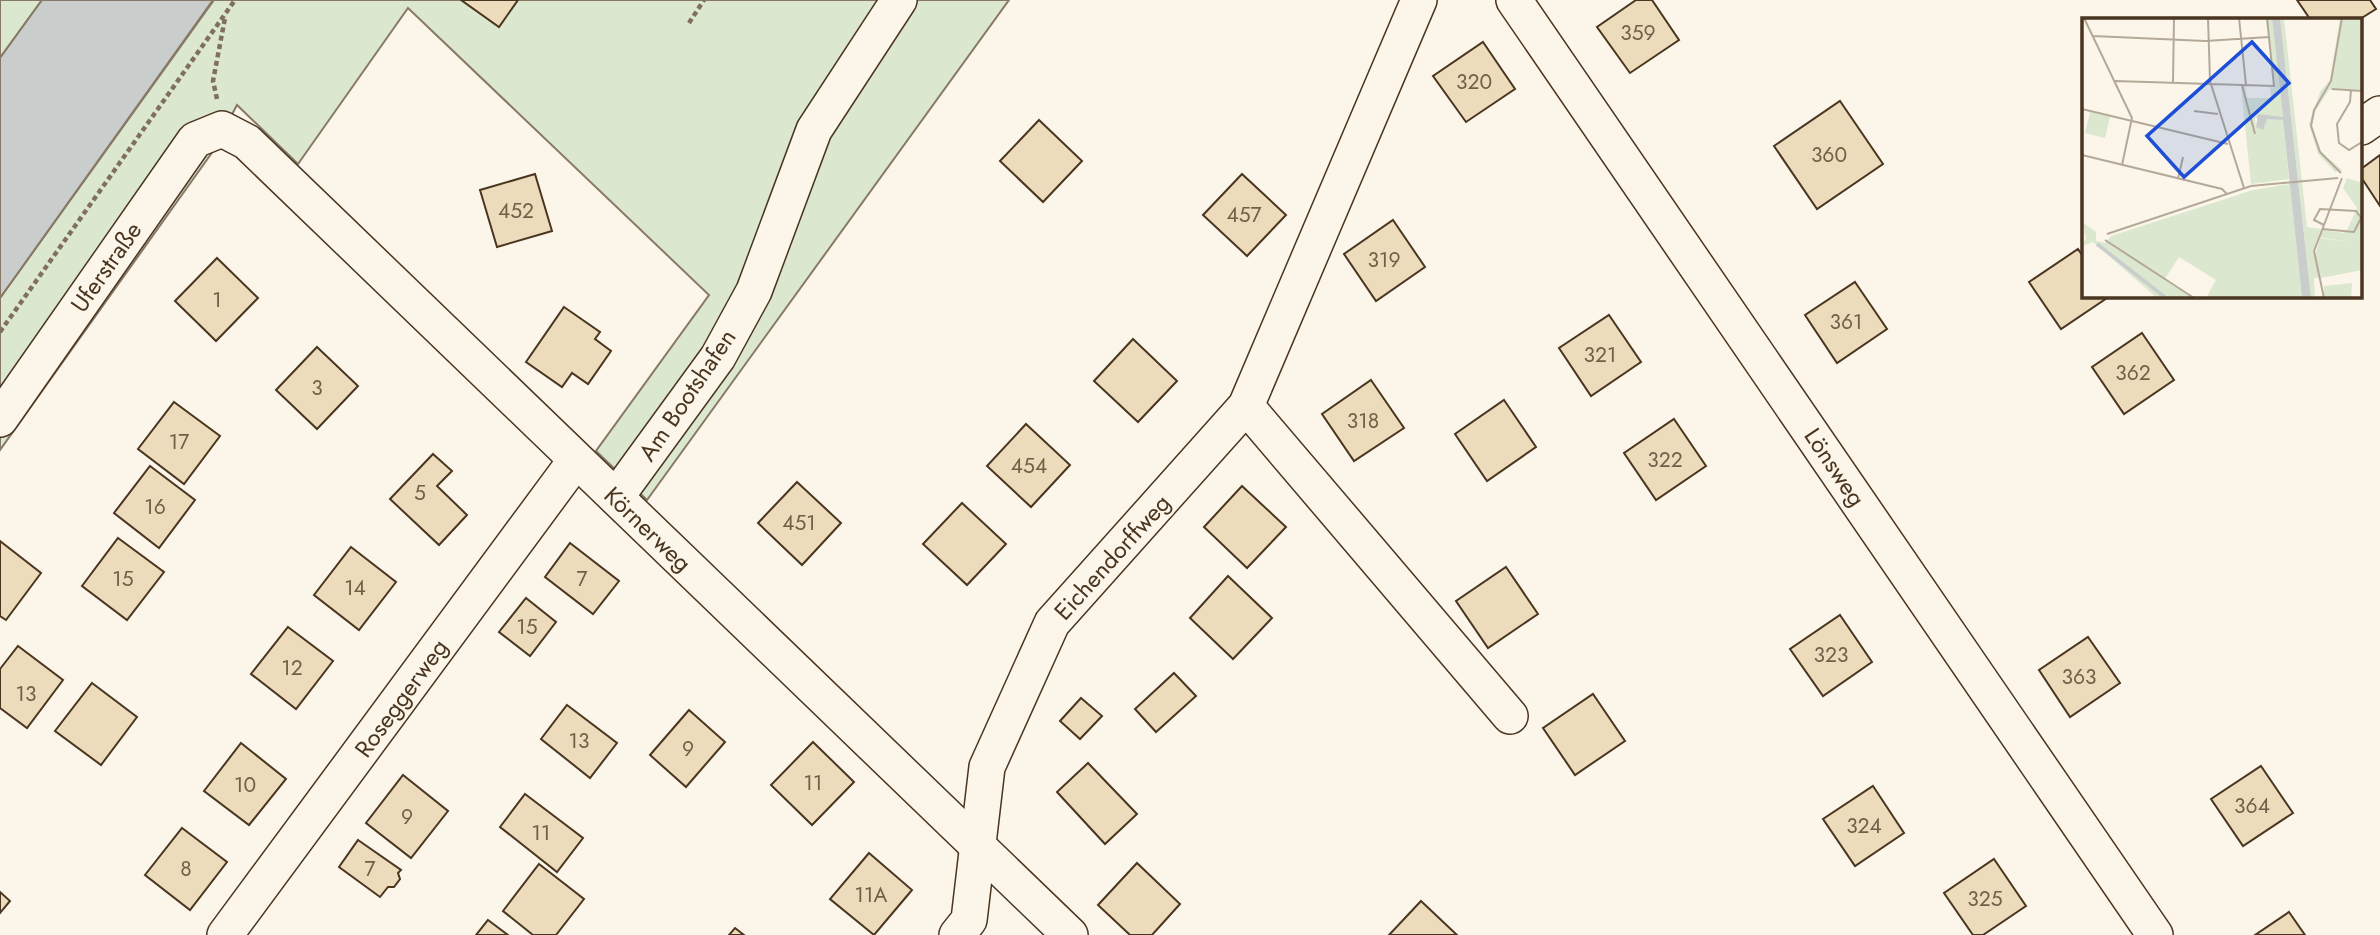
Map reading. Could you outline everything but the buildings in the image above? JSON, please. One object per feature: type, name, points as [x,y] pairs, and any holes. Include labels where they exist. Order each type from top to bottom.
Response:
[{"type":"street","name":"Am Bootshafen","points":[[616,497],[718,358],[754,291],[814,130],[899,0]]},
{"type":"street","name":"Eichendorffweg","points":[[957,935],[969,920],[987,766],[1052,623],[1246,406],[1419,0]]},
{"type":"street","name":"Lönsweg","points":[[1514,0],[2155,935]]},
{"type":"street","points":[[2362,126],[2380,114]]},
{"type":"street","name":"Uferstraße","points":[[0,419],[195,140],[222,130]]},
{"type":"street","name":"Körnerweg","points":[[222,130],[247,142],[1070,935]]},
{"type":"street","points":[[1246,406],[1510,716]]},
{"type":"street","name":"Roseggerweg","points":[[225,935],[576,460]]},
{"type":"path","points":[[0,332],[235,0]]},
{"type":"path","points":[[689,23],[704,0]]},
{"type":"path","points":[[222,130],[213,81],[226,13]]},
{"type":"green space","points":[[0,0],[42,0],[0,58]]},
{"type":"green space","points":[[214,0],[1009,0],[647,500],[596,451],[709,295],[408,8],[298,164],[237,105],[211,154],[0,450],[0,298]]},
{"type":"shaded area","points":[[42,0],[213,0],[0,298],[0,58]]}]
